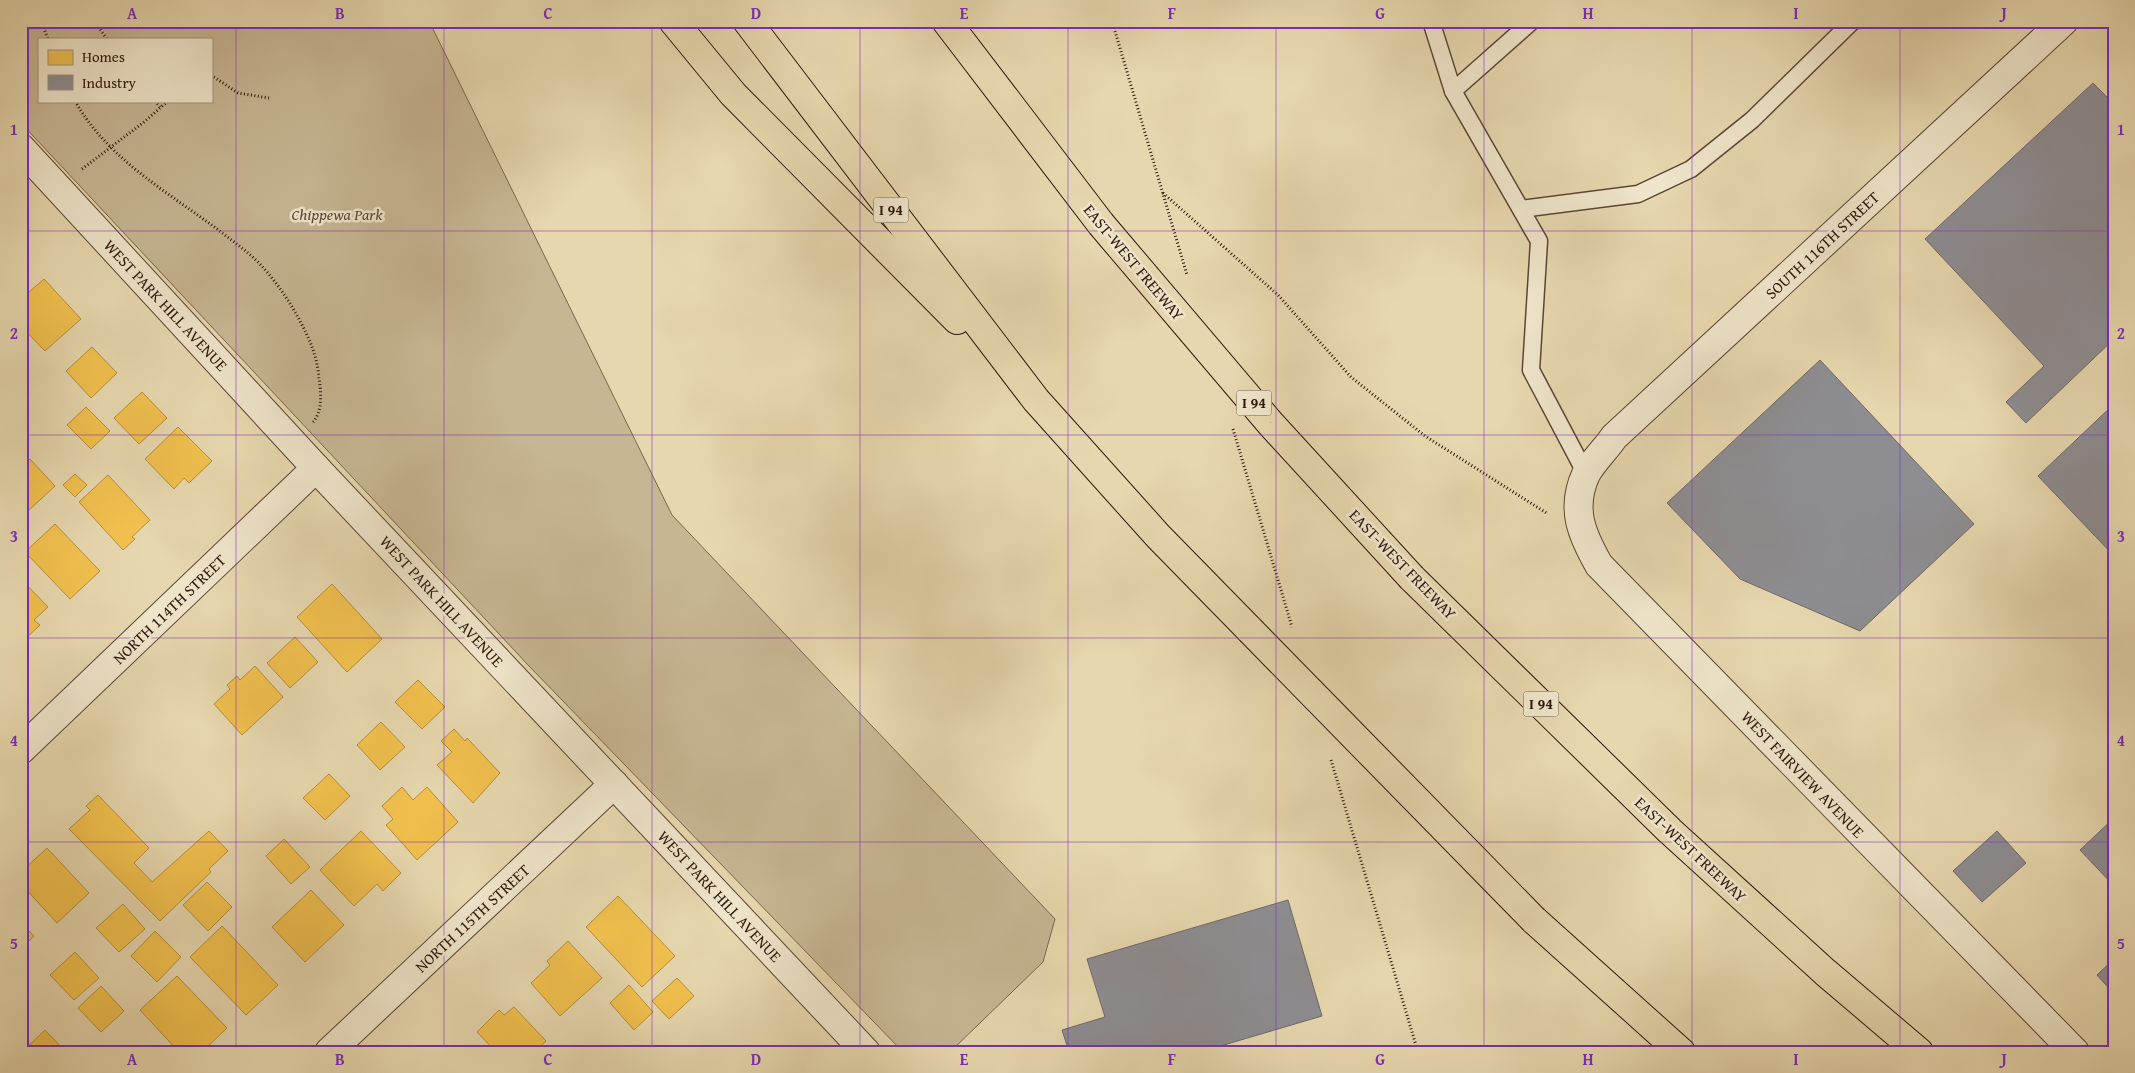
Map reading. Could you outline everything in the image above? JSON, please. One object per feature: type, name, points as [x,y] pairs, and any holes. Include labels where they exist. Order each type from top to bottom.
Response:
[{"type":"highway","points":[[673,21],[733,94],[1036,400]]},
{"type":"highway","name":"I 94","points":[[747,21],[1036,400],[1158,536],[1534,920],[1681,1052]]},
{"type":"highway","name":"EAST-WEST FREEWAY","points":[[946,21],[1101,224],[1270,423],[1412,578],[1670,831],[1825,972],[1919,1052]]},
{"type":"street","name":"SOUTH 116TH STREET","points":[[1586,474],[1614,437],[2064,21]]},
{"type":"street","name":"WEST PARK HILL AVENUE","points":[[25,160],[58,188],[294,445],[866,1052]]},
{"type":"street","name":"NORTH 114TH STREET","points":[[21,750],[316,468]]},
{"type":"street","name":"WEST FAIRVIEW AVENUE","points":[[1586,474],[1577,507],[1583,536],[1599,565],[2075,1052]]},
{"type":"street","name":"NORTH 115TH STREET","points":[[329,1052],[614,784]]},
{"type":"lane","points":[[1431,21],[1454,91],[1539,241],[1531,370],[1586,474]]},
{"type":"lane","points":[[1454,91],[1532,21]]},
{"type":"lane","points":[[1521,209],[1638,194],[1691,169],[1752,120],[1853,21]]},
{"type":"path","points":[[41,21],[48,38]]},
{"type":"path","points":[[94,21],[107,38]]},
{"type":"path","points":[[1112,21],[1188,279]]},
{"type":"path","points":[[212,75],[238,93],[269,98]]},
{"type":"path","points":[[76,102],[86,121],[110,147],[143,176],[206,221],[258,262],[282,290],[314,348],[321,394],[317,418],[294,445]]},
{"type":"path","points":[[156,102],[160,107]]},
{"type":"path","points":[[58,188],[144,122],[167,102]]},
{"type":"path","points":[[1163,193],[1278,295],[1351,377],[1384,405],[1425,436],[1583,536]]},
{"type":"path","points":[[1231,422],[1293,632]]},
{"type":"path","points":[[1330,756],[1418,1052]]},
{"type":"green space","name":"Chippewa Park","points":[[21,21],[429,21],[672,515],[1055,919],[1043,962],[950,1052],[903,1052],[529,666],[21,123]]},
{"type":"building: Homes","points":[[44,279],[81,319],[45,351],[21,326],[21,299]]},
{"type":"building: Homes","points":[[92,347],[117,373],[91,398],[66,371]]},
{"type":"building: Homes","points":[[142,392],[167,418],[139,444],[114,418]]},
{"type":"building: Homes","points":[[86,407],[110,431],[91,449],[67,425]]},
{"type":"building: Homes","points":[[178,427],[212,461],[189,483],[184,478],[174,489],[145,459]]},
{"type":"building: Homes","points":[[30,459],[55,486],[27,512],[21,506],[21,467]]},
{"type":"building: Homes","points":[[75,474],[87,485],[75,497],[63,485]]},
{"type":"building: Homes","points":[[108,475],[150,520],[132,537],[135,539],[123,550],[79,502]]},
{"type":"building: Homes","points":[[55,524],[100,571],[70,599],[25,552]]},
{"type":"building: Homes","points":[[21,579],[48,607],[34,620],[40,625],[21,643]]},
{"type":"building: Homes","points":[[332,584],[382,639],[347,672],[297,617]]},
{"type":"building: Homes","points":[[295,637],[318,662],[290,688],[267,663]]},
{"type":"building: Homes","points":[[255,666],[283,697],[242,735],[214,704],[230,689],[227,685],[237,676],[240,680]]},
{"type":"building: Homes","points":[[418,680],[445,707],[422,729],[395,702]]},
{"type":"building: Homes","points":[[381,722],[405,747],[380,770],[357,745]]},
{"type":"building: Homes","points":[[454,729],[465,741],[467,738],[500,773],[473,803],[437,765],[452,752],[441,741]]},
{"type":"building: Homes","points":[[329,774],[350,796],[325,820],[303,798]]},
{"type":"building: Homes","points":[[402,787],[413,800],[427,787],[458,822],[417,860],[386,825],[393,819],[382,806]]},
{"type":"building: Homes","points":[[98,795],[149,848],[134,863],[152,882],[209,831],[228,851],[209,869],[211,872],[160,921],[69,829],[90,810],[86,806]]},
{"type":"building: Homes","points":[[361,831],[401,873],[383,891],[377,884],[354,906],[320,870]]},
{"type":"building: Homes","points":[[284,839],[310,867],[291,884],[266,856]]},
{"type":"building: Homes","points":[[47,848],[89,893],[57,923],[21,884],[21,868],[23,870]]},
{"type":"building: Homes","points":[[207,882],[232,907],[208,931],[183,905]]},
{"type":"building: Homes","points":[[311,890],[344,925],[305,962],[272,927]]},
{"type":"building: Homes","points":[[618,896],[675,956],[642,987],[586,927]]},
{"type":"building: Homes","points":[[123,904],[145,929],[119,952],[96,928]]},
{"type":"building: Homes","points":[[21,923],[34,936],[21,949]]},
{"type":"building: Homes","points":[[222,926],[278,985],[246,1015],[190,957]]},
{"type":"building: Homes","points":[[155,931],[181,957],[157,982],[131,956]]},
{"type":"building: Homes","points":[[568,941],[602,978],[560,1016],[531,983],[550,965],[547,961]]},
{"type":"building: Homes","points":[[75,952],[99,978],[74,1000],[50,975]]},
{"type":"building: Homes","points":[[177,976],[227,1028],[202,1052],[179,1052],[140,1010]]},
{"type":"building: Homes","points":[[677,978],[694,996],[669,1019],[652,1001]]},
{"type":"building: Homes","points":[[629,985],[653,1012],[634,1030],[610,1003]]},
{"type":"building: Homes","points":[[101,986],[124,1011],[101,1032],[78,1008]]},
{"type":"building: Homes","points":[[514,1007],[546,1041],[535,1052],[496,1052],[477,1032],[499,1010],[504,1015]]},
{"type":"building: Homes","points":[[45,1030],[66,1052],[22,1052]]},
{"type":"building: Homes","points":[[455,1045],[462,1052],[448,1052]]},
{"type":"building: Industry","points":[[2093,83],[2114,104],[2114,339],[2026,423],[2006,402],[2044,366],[1925,239]]},
{"type":"building: Industry","points":[[1820,360],[1974,524],[1860,631],[1740,579],[1667,503]]},
{"type":"building: Industry","points":[[2114,404],[2114,556],[2038,476]]},
{"type":"building: Industry","points":[[2114,818],[2114,886],[2080,850]]},
{"type":"building: Industry","points":[[1997,831],[2026,863],[1982,902],[1953,871]]},
{"type":"building: Industry","points":[[1288,900],[1322,1016],[1200,1052],[1069,1052],[1062,1030],[1105,1017],[1087,959]]},
{"type":"building: Industry","points":[[2114,959],[2114,994],[2097,975]]}]
